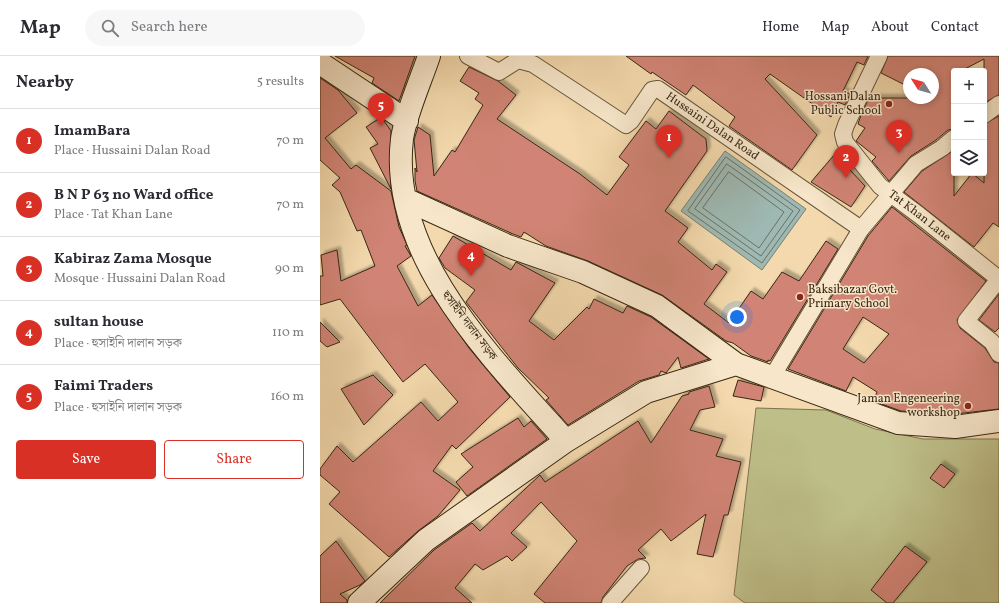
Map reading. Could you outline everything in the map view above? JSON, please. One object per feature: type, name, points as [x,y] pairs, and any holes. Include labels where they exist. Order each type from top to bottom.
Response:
[{"type":"street","name":"হুসাইনি দালান সড়ক","points":[[429,56],[406,121],[402,139],[402,170],[405,199],[415,238],[431,270],[452,306],[510,379],[566,441]]},
{"type":"street","name":"Hussaini Dalan Road","points":[[468,56],[499,72],[518,60],[533,64],[626,125],[631,121],[652,90],[658,89],[861,229]]},
{"type":"street","name":"Tat Khan Lane","points":[[879,56],[843,134],[844,142],[880,186],[999,279],[966,321],[992,342],[999,354]]},
{"type":"street","points":[[320,63],[406,121]]},
{"type":"street","points":[[987,113],[999,104]]},
{"type":"street","points":[[772,377],[861,229],[916,164],[942,148],[952,140]]},
{"type":"street","points":[[405,199],[508,246],[583,272],[657,306],[736,364],[898,423],[955,427],[999,421]]},
{"type":"street","points":[[359,603],[426,540],[566,441],[646,392],[736,364]]},
{"type":"street","points":[[610,603],[640,568]]},
{"type":"green space","points":[[756,408],[826,410],[875,429],[923,439],[999,439],[999,603],[745,603],[734,595]]},
{"type":"water","points":[[725,151],[806,209],[762,270],[681,211]]},
{"type":"building","points":[[335,56],[415,56],[399,101],[372,83],[374,78]]},
{"type":"building","points":[[626,56],[868,56],[864,65],[857,62],[843,91],[850,94],[845,105],[838,102],[831,117],[770,74],[765,79],[817,135],[792,170],[729,126],[735,117],[693,85],[686,95],[652,72],[651,74]]},
{"type":"building","points":[[888,56],[999,56],[999,95],[987,101],[987,68],[984,68],[984,59],[967,68],[951,68],[951,130],[948,130],[936,140],[911,156],[889,181],[872,161],[876,157],[856,141],[865,128],[858,124],[861,115],[869,98],[903,98],[903,104],[939,104],[939,68],[903,68],[903,84],[881,73]]},
{"type":"building","points":[[469,67],[498,81],[516,95],[497,119],[580,174],[607,195],[629,165],[619,157],[646,121],[656,129],[669,111],[706,139],[707,151],[665,211],[688,228],[678,242],[712,270],[716,264],[727,272],[704,304],[729,323],[751,291],[763,299],[782,272],[799,281],[826,241],[838,249],[770,361],[768,360],[768,362],[751,356],[733,343],[726,341],[662,295],[588,261],[546,246],[524,232],[521,237],[513,234],[417,191],[415,181],[415,168],[417,172],[414,140],[418,127],[430,135],[434,176],[452,150],[455,152],[483,105],[475,99],[479,93],[460,81]]},
{"type":"building","points":[[320,78],[338,90],[357,113],[325,138],[351,169],[356,165],[391,191],[399,227],[407,245],[405,246],[411,256],[397,266],[418,306],[432,295],[469,348],[510,397],[456,449],[452,445],[433,471],[460,490],[438,516],[418,531],[389,557],[329,504],[340,492],[320,475],[320,469],[337,446],[353,462],[421,402],[438,421],[458,402],[425,364],[403,382],[340,299],[320,305],[320,276],[323,276],[321,255],[337,250],[341,281],[375,266],[361,230],[357,231],[340,192],[332,185],[340,178],[320,160]]},
{"type":"building","points":[[999,116],[999,227],[993,223],[974,247],[904,192],[922,171],[951,152],[951,176],[954,176],[954,196],[970,176],[976,176],[984,183],[984,176],[987,176],[987,122]]},
{"type":"building","points":[[380,118],[391,131],[391,189],[370,148],[378,144],[366,127]]},
{"type":"building","points":[[835,154],[865,186],[851,207],[811,182]]},
{"type":"building","points":[[892,207],[986,281],[957,320],[960,328],[985,348],[994,362],[999,363],[999,409],[955,414],[901,411],[873,401],[877,392],[853,377],[846,391],[788,369],[868,236]],"holes":[[[863,317],[889,334],[864,363],[843,349]]]},
{"type":"building","points":[[453,236],[511,270],[516,262],[555,283],[529,321],[554,340],[587,307],[589,309],[594,299],[623,313],[627,306],[651,317],[709,359],[681,368],[678,357],[666,373],[661,371],[659,375],[639,381],[568,425],[546,400],[549,398],[518,368],[466,302],[475,290],[445,268],[439,258]]},
{"type":"building","points":[[999,294],[999,328],[995,332],[979,320]]},
{"type":"building","points":[[320,322],[340,342],[327,347],[320,341]]},
{"type":"building","points":[[373,375],[393,395],[364,425],[341,389]]},
{"type":"building","points":[[738,380],[764,387],[761,401],[733,396]]},
{"type":"building","points":[[709,386],[715,407],[700,410],[690,430],[723,439],[716,456],[741,462],[728,515],[724,515],[713,557],[697,554],[706,514],[671,541],[661,529],[638,550],[646,558],[638,559],[627,566],[603,597],[601,603],[545,603],[534,594],[577,541],[541,502],[511,533],[527,547],[512,561],[507,556],[483,570],[475,564],[455,588],[472,603],[380,603],[434,550],[472,523],[480,531],[540,475],[545,482],[638,421],[651,443],[682,396],[689,394],[689,392]]},
{"type":"building","points":[[518,418],[524,427],[531,421],[547,439],[467,496],[456,482],[473,467],[461,454]]},
{"type":"building","points":[[941,464],[955,474],[944,488],[930,478]]},
{"type":"building","points":[[336,541],[365,581],[360,585],[340,594],[347,600],[347,603],[320,603],[320,556]]},
{"type":"building","points":[[905,546],[927,562],[893,603],[887,603],[871,590]]},
{"type":"place","name":"Hossani Dalan Public School","points":[[889,104]]},
{"type":"place","name":"Faimi Traders","points":[[381,126]]},
{"type":"place","name":"Kabiraz Zama Mosque","points":[[899,153]]},
{"type":"place","name":"ImamBara","points":[[669,158]]},
{"type":"place","name":"B N P 63 no Ward office","points":[[846,178]]},
{"type":"place","name":"sultan house","points":[[471,276]]},
{"type":"place","name":"Baksibazar Govt. Primary School","points":[[800,297]]},
{"type":"place","name":"Jaman Engeneering workshop","points":[[968,406]]}]
